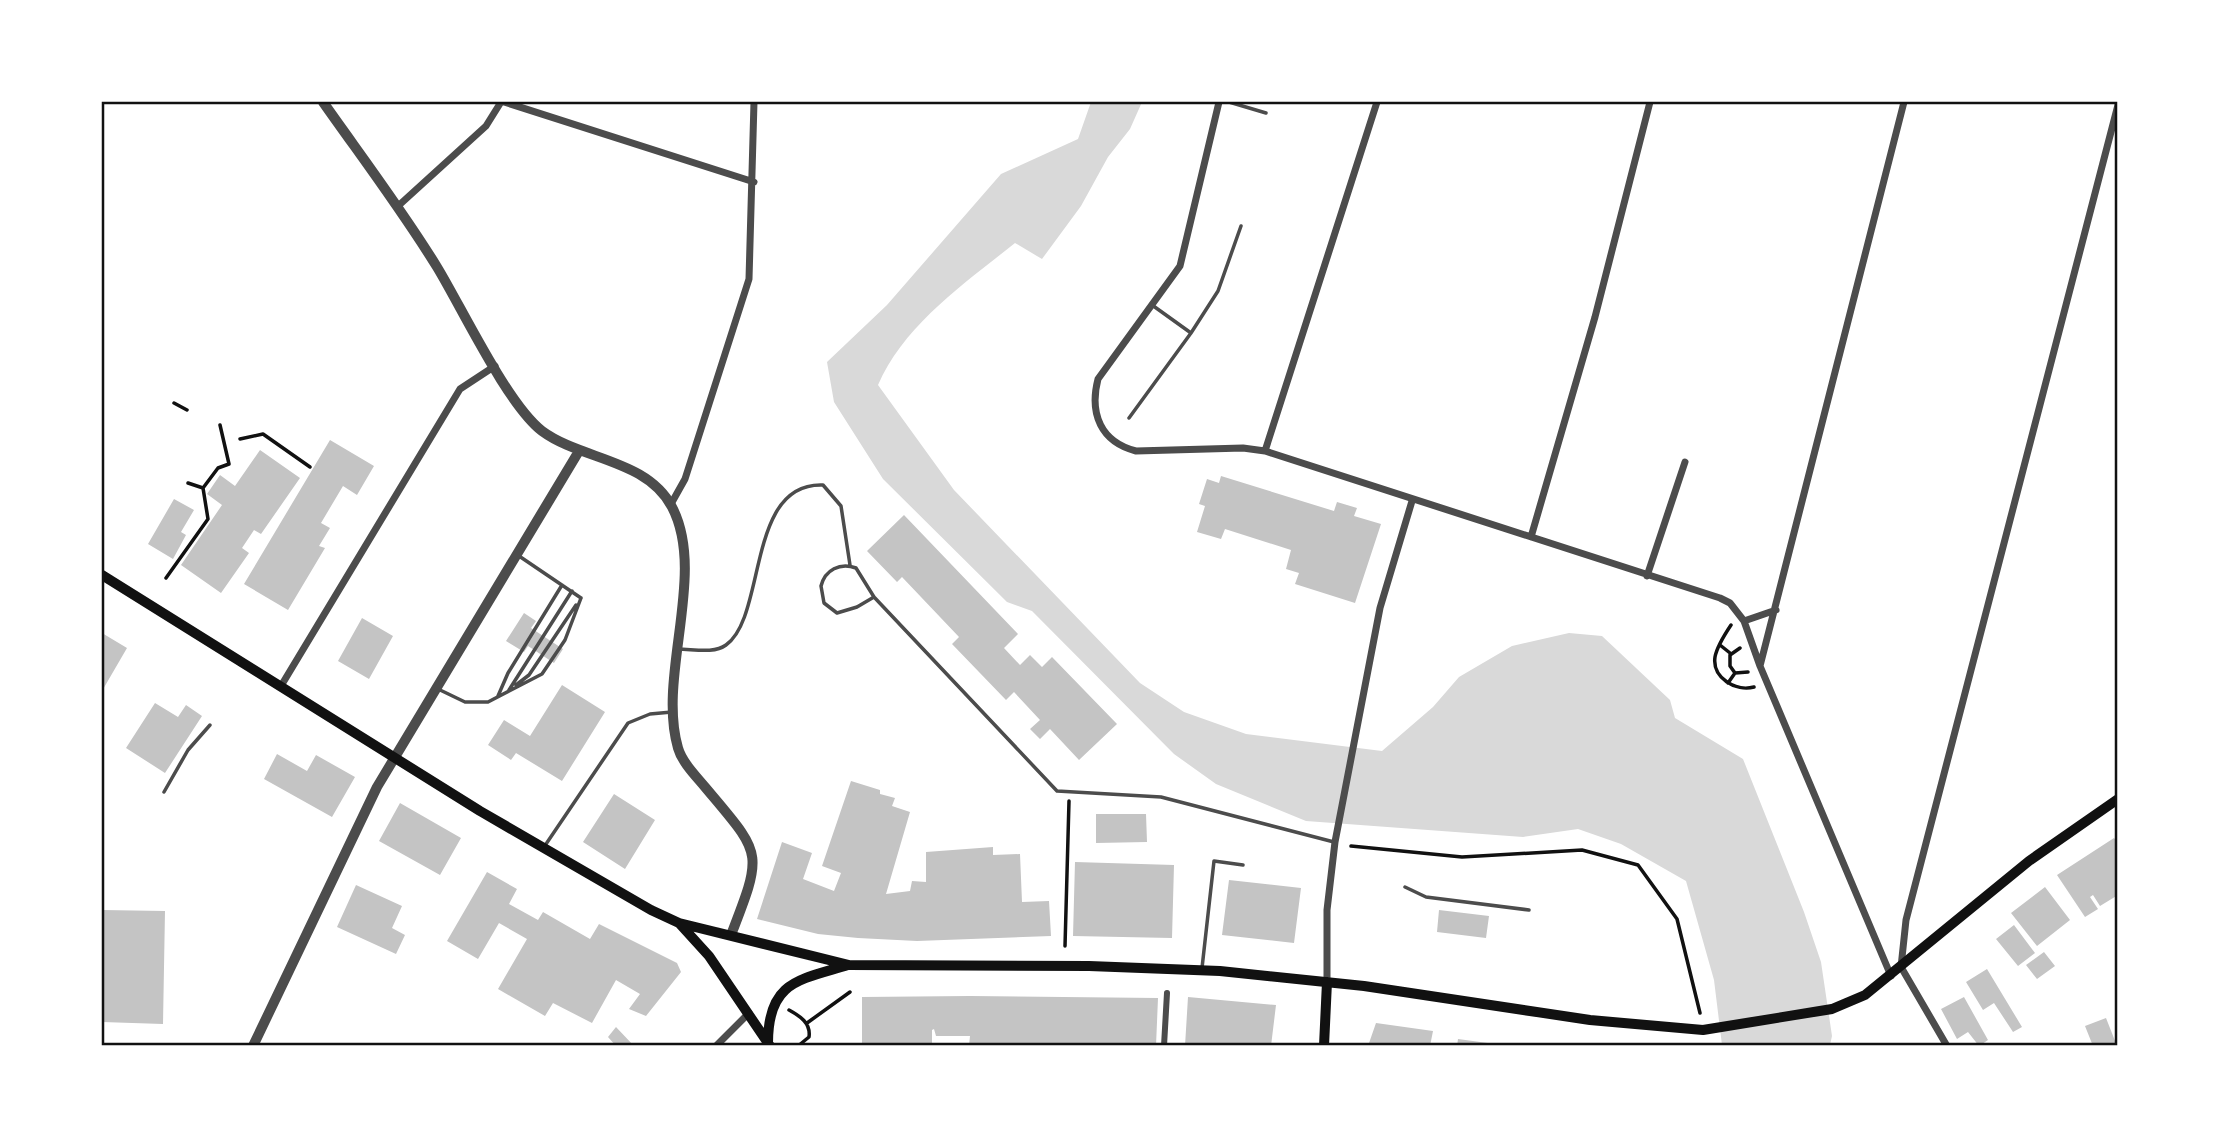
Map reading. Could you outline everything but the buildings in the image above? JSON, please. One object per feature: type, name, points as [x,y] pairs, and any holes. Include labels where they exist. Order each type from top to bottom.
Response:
[{"type":"main road","points":[[103,579],[543,848],[679,923],[849,965],[1202,970],[1327,982],[1590,1020],[1703,1030],[1832,1009],[1865,995],[2029,861],[2118,799]]},
{"type":"main road","points":[[679,923],[709,956],[769,1044]]},
{"type":"main road","points":[[769,1044],[771,1010],[792,983],[804,976],[849,965]]},
{"type":"main road","points":[[1324,1045],[1327,982]]},
{"type":"street","points":[[323,102],[397,206],[516,401],[541,430],[579,451],[621,466],[648,481],[671,504],[685,550],[674,712],[678,748],[684,761],[742,830],[755,863],[731,935]]},
{"type":"street","points":[[397,206],[486,126],[502,102],[754,182]]},
{"type":"street","points":[[671,504],[685,479],[744,302],[751,256],[754,102]]},
{"type":"street","points":[[1219,102],[1186,247],[1174,274],[1098,379],[1094,393],[1097,410],[1108,438],[1119,447],[1136,451],[1243,448],[1265,451],[1730,603],[1744,621],[1760,666],[1891,976]]},
{"type":"street","points":[[1265,451],[1377,102]]},
{"type":"street","points":[[1531,537],[1595,317],[1650,102]]},
{"type":"street","points":[[1760,666],[1904,102]]},
{"type":"street","points":[[1947,1045],[1901,967],[1911,898],[2118,105]]},
{"type":"street","points":[[281,687],[460,389],[495,366]]},
{"type":"street","points":[[253,1045],[394,758],[563,473],[579,451]]},
{"type":"street","points":[[1647,576],[1685,462]]},
{"type":"street","points":[[1327,982],[1327,910],[1336,838],[1380,608],[1412,501]]},
{"type":"street","points":[[1744,621],[1776,610]]},
{"type":"street","points":[[1164,1045],[1167,993]]},
{"type":"street","points":[[716,1045],[749,1013]]},
{"type":"lane","points":[[1229,102],[1266,113]]},
{"type":"lane","points":[[1129,418],[1218,291],[1241,226]]},
{"type":"lane","points":[[1152,305],[1191,333]]},
{"type":"lane","points":[[678,649],[717,650],[728,644],[744,612],[774,518],[793,494],[810,485],[823,485],[841,506],[850,565],[863,576],[874,597],[1057,791],[1161,797],[1336,838]]},
{"type":"lane","points":[[517,554],[581,598]]},
{"type":"lane","points":[[850,565],[839,566],[823,578],[821,596],[824,603],[837,612],[846,612],[874,597]]},
{"type":"lane","points":[[497,698],[508,673],[562,585]]},
{"type":"lane","points":[[507,692],[572,591]]},
{"type":"lane","points":[[437,688],[475,704],[497,698],[542,674],[565,640],[581,598]]},
{"type":"lane","points":[[507,692],[529,675],[581,598]]},
{"type":"lane","points":[[543,848],[628,723],[650,714],[674,712]]},
{"type":"lane","points":[[164,792],[188,750],[210,725]]},
{"type":"lane","points":[[1202,970],[1214,861],[1243,865]]},
{"type":"lane","points":[[1405,887],[1426,897],[1529,910]]},
{"type":"path","points":[[174,403],[187,410]]},
{"type":"path","points":[[166,578],[208,519],[203,488],[218,468],[229,464],[220,425]]},
{"type":"path","points":[[240,439],[263,434],[310,467]]},
{"type":"path","points":[[188,483],[203,488]]},
{"type":"path","points":[[1731,625],[1720,645],[1715,667],[1728,683],[1741,688],[1754,687]]},
{"type":"path","points":[[1720,645],[1730,653]]},
{"type":"path","points":[[1730,653],[1740,648]]},
{"type":"path","points":[[1730,653],[1729,664],[1735,673]]},
{"type":"path","points":[[1728,683],[1735,673],[1748,671]]},
{"type":"path","points":[[1066,946],[1069,792]]},
{"type":"path","points":[[1351,845],[1462,857],[1582,850],[1638,865],[1676,919],[1700,1013]]},
{"type":"path","points":[[807,1023],[850,992]]},
{"type":"path","points":[[789,1010],[807,1023],[809,1037],[798,1045]]},
{"type":"shaded area","points":[[1091,102],[1142,102],[1130,129],[1108,157],[1081,206],[1042,259],[1015,243],[937,306],[903,343],[878,385],[954,490],[1140,683],[1184,712],[1246,734],[1382,751],[1433,707],[1459,677],[1512,646],[1569,633],[1602,636],[1670,700],[1675,718],[1743,759],[1821,962],[1832,1036],[1830,1045],[1722,1045],[1714,980],[1686,881],[1621,844],[1578,829],[1523,837],[1306,821],[1216,784],[1174,754],[1032,611],[1007,602],[883,479],[834,402],[827,362],[887,305],[1001,174],[1078,139]]}]
